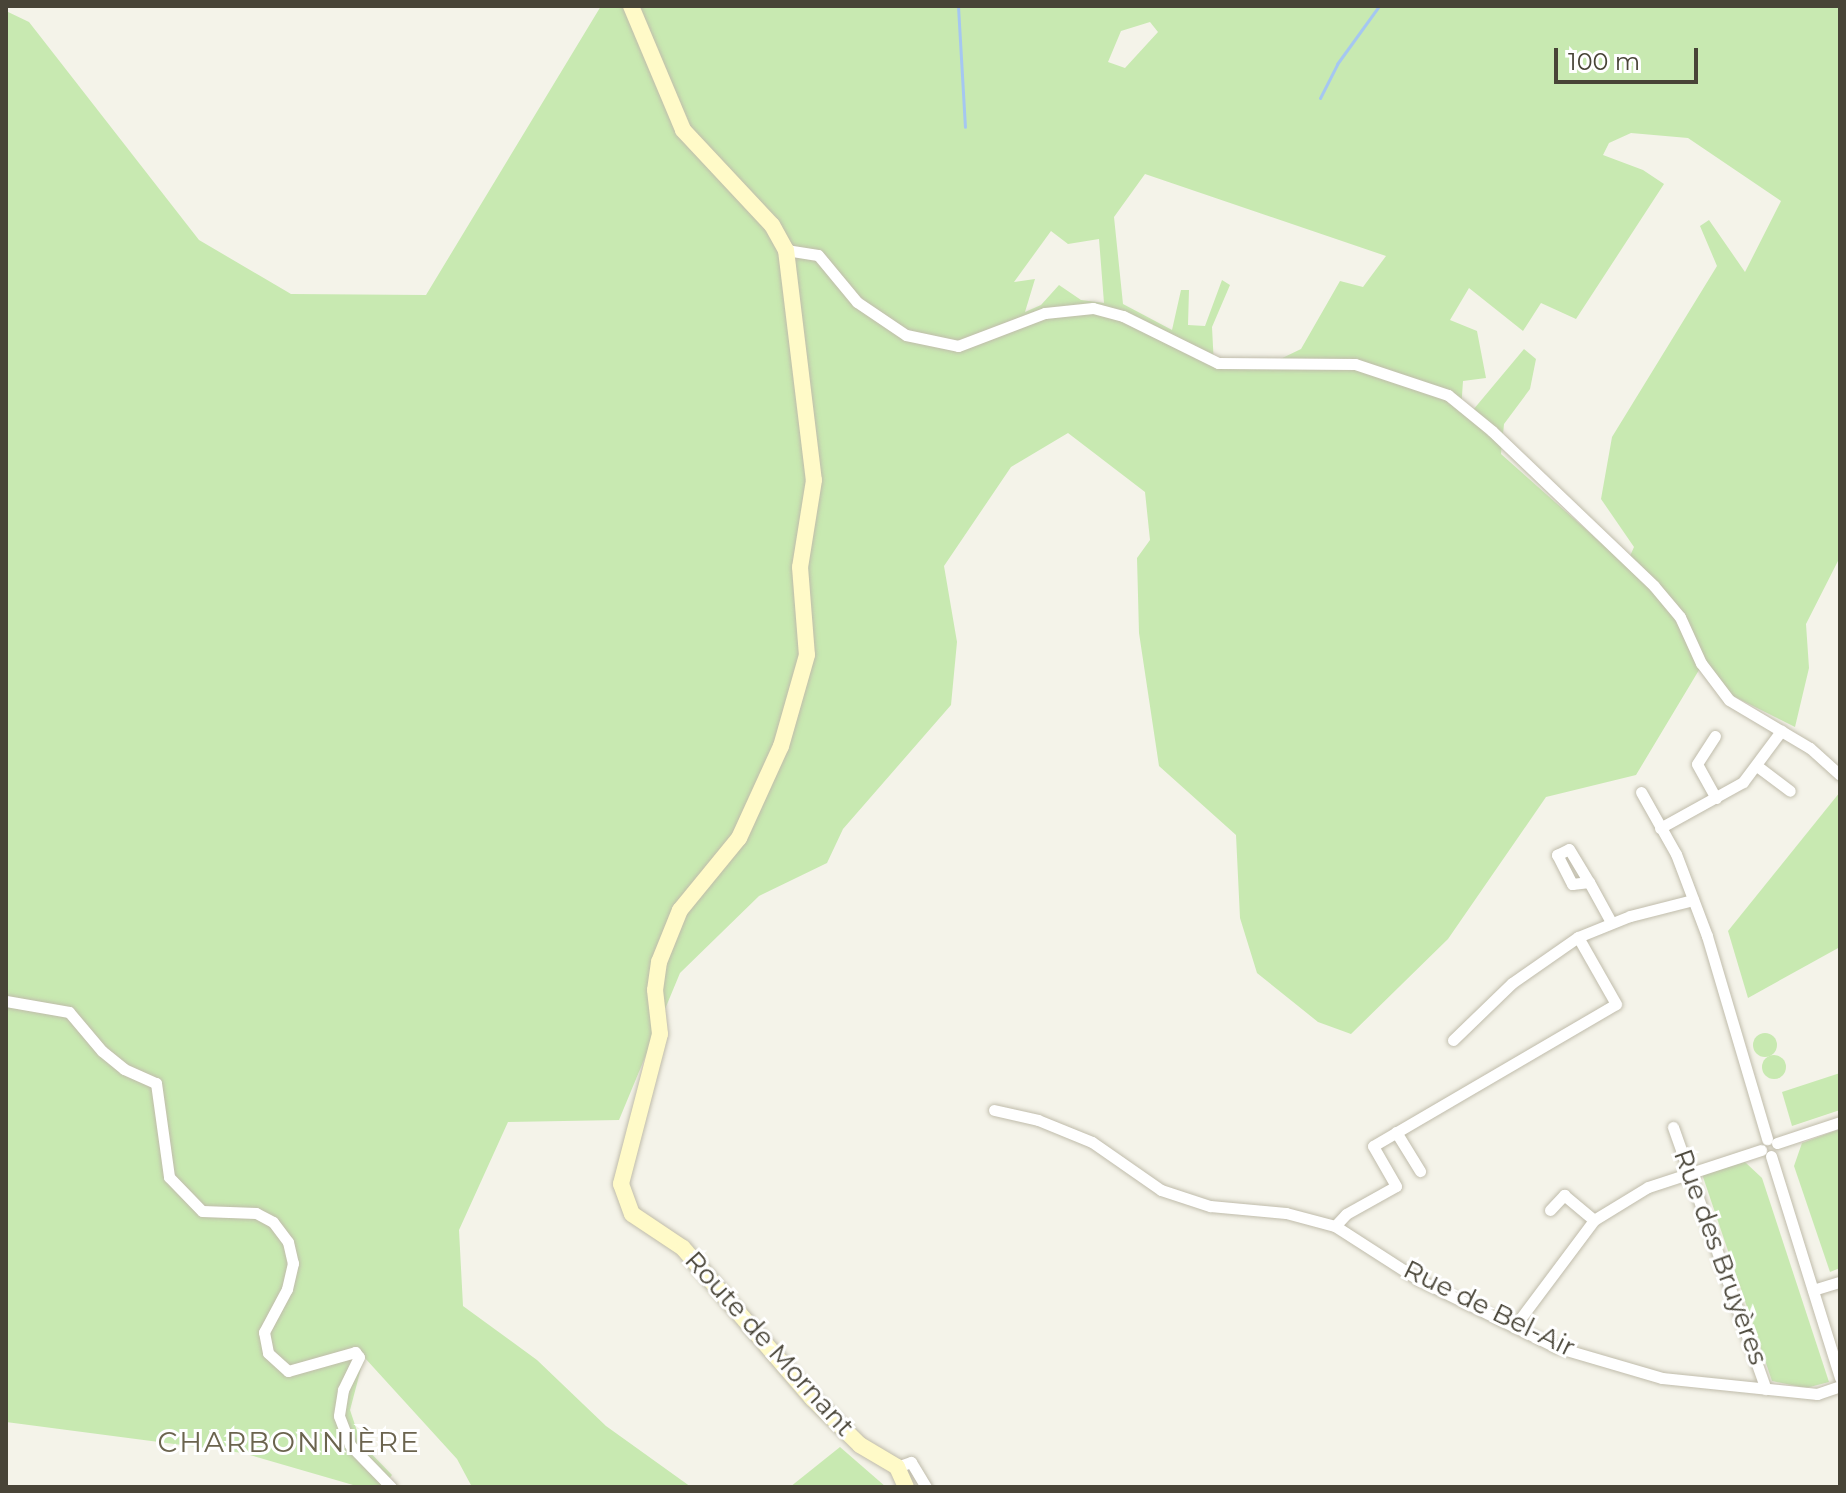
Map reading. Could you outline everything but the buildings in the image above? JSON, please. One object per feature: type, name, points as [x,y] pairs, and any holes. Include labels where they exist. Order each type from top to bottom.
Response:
[{"type":"main road","name":"Route de Mornant","points":[[631,6],[683,130],[772,225],[786,250],[814,480],[800,567],[807,655],[781,746],[739,838],[680,910],[659,962],[655,990],[660,1034],[621,1184],[632,1214],[683,1248],[812,1398],[860,1445],[897,1467]]},
{"type":"main road","points":[[897,1467],[906,1487]]},
{"type":"street","points":[[786,250],[818,255],[857,302],[906,335],[958,346],[1045,313],[1093,308],[1123,316],[1218,363],[1355,364],[1448,395],[1492,431],[1654,586],[1680,617],[1701,663],[1729,700],[1781,731],[1840,775]]},
{"type":"street","points":[[1660,828],[1743,782],[1781,731]]},
{"type":"street","points":[[1715,736],[1697,764],[1716,798]]},
{"type":"street","points":[[1757,766],[1790,791]]},
{"type":"street","points":[[1641,792],[1693,900],[1840,1377]]},
{"type":"street","points":[[1589,882],[1611,922]]},
{"type":"street","points":[[1453,1040],[1512,983],[1578,937],[1611,922],[1693,900]]},
{"type":"street","points":[[1335,1226],[1346,1214],[1396,1186],[1373,1146],[1616,1004],[1578,937]]},
{"type":"street","points":[[6,1001],[69,1012],[102,1051],[124,1069],[156,1083],[169,1177],[202,1211],[256,1213],[288,1242],[293,1263],[287,1289],[264,1332],[268,1353],[288,1371],[355,1352],[359,1357],[343,1390],[339,1416],[350,1445],[391,1487]]},
{"type":"street","name":"Rue de Bel-Air","points":[[994,1110],[1038,1120],[1092,1142],[1161,1190],[1210,1206],[1286,1213],[1335,1226],[1419,1280],[1556,1347],[1662,1378],[1817,1394],[1840,1386]]},
{"type":"street","points":[[1514,1327],[1594,1220],[1648,1187],[1840,1122]]},
{"type":"street","name":"Rue des Bruyères","points":[[1673,1127],[1691,1170],[1766,1389]]},
{"type":"street","points":[[1396,1132],[1420,1171]]},
{"type":"street","points":[[1550,1210],[1564,1195],[1594,1220]]},
{"type":"street","points":[[1813,1290],[1840,1282]]},
{"type":"street","points":[[897,1467],[911,1462],[926,1487]]},
{"type":"green space","points":[[601,6],[1840,6],[1840,557],[1806,624],[1809,668],[1795,727],[1733,696],[1705,660],[1636,775],[1546,797],[1448,939],[1351,1034],[1318,1022],[1257,973],[1240,918],[1236,835],[1159,766],[1139,633],[1137,558],[1150,540],[1145,492],[1068,433],[1011,467],[944,566],[957,642],[951,705],[843,829],[827,863],[759,896],[680,973],[619,1120],[508,1122],[459,1230],[463,1306],[537,1360],[606,1426],[691,1487],[472,1487],[457,1459],[364,1357],[350,1410],[361,1443],[392,1475],[383,1487],[360,1487],[243,1453],[6,1422],[6,11],[29,22],[199,240],[291,294],[426,295]],"holes":[[[1150,22],[1158,32],[1125,68],[1108,62],[1121,31]],[[1631,133],[1688,138],[1781,201],[1745,272],[1709,220],[1700,226],[1717,266],[1612,437],[1601,499],[1634,547],[1626,565],[1501,454],[1504,424],[1530,389],[1536,359],[1524,349],[1468,416],[1461,410],[1463,381],[1486,378],[1477,331],[1450,320],[1469,288],[1523,331],[1541,303],[1576,319],[1664,184],[1643,170],[1603,155],[1609,143]],[[1145,174],[1386,256],[1363,287],[1340,281],[1301,349],[1260,369],[1214,366],[1212,327],[1230,285],[1222,280],[1205,326],[1188,325],[1189,290],[1181,290],[1172,330],[1123,304],[1114,217]],[[1051,231],[1068,244],[1099,239],[1104,303],[1081,300],[1059,285],[1041,305],[1025,312],[1035,279],[1014,282]]]},
{"type":"green space","points":[[1840,792],[1840,947],[1748,998],[1728,931]]},
{"type":"green space","points":[[1765,1033],[1774,1036],[1777,1045],[1774,1054],[1765,1057],[1756,1054],[1753,1045],[1756,1036]]},
{"type":"green space","points":[[1774,1055],[1783,1058],[1786,1067],[1783,1076],[1774,1079],[1765,1076],[1762,1067],[1765,1058]]},
{"type":"green space","points":[[1840,1073],[1840,1110],[1792,1126],[1782,1092]]},
{"type":"green space","points":[[1840,1129],[1840,1268],[1830,1272],[1794,1166],[1802,1143]]},
{"type":"green space","points":[[1745,1162],[1762,1178],[1829,1382],[1806,1388],[1772,1381],[1702,1174]]},
{"type":"green space","points":[[840,1447],[886,1487],[790,1487]]},
{"type":"waterway","points":[[958,6],[965,127]]},
{"type":"waterway","points":[[1320,98],[1337,64],[1379,6]]},
{"type":"district","name":"CHARBONNIÈRE","points":[[289,1442]]}]
